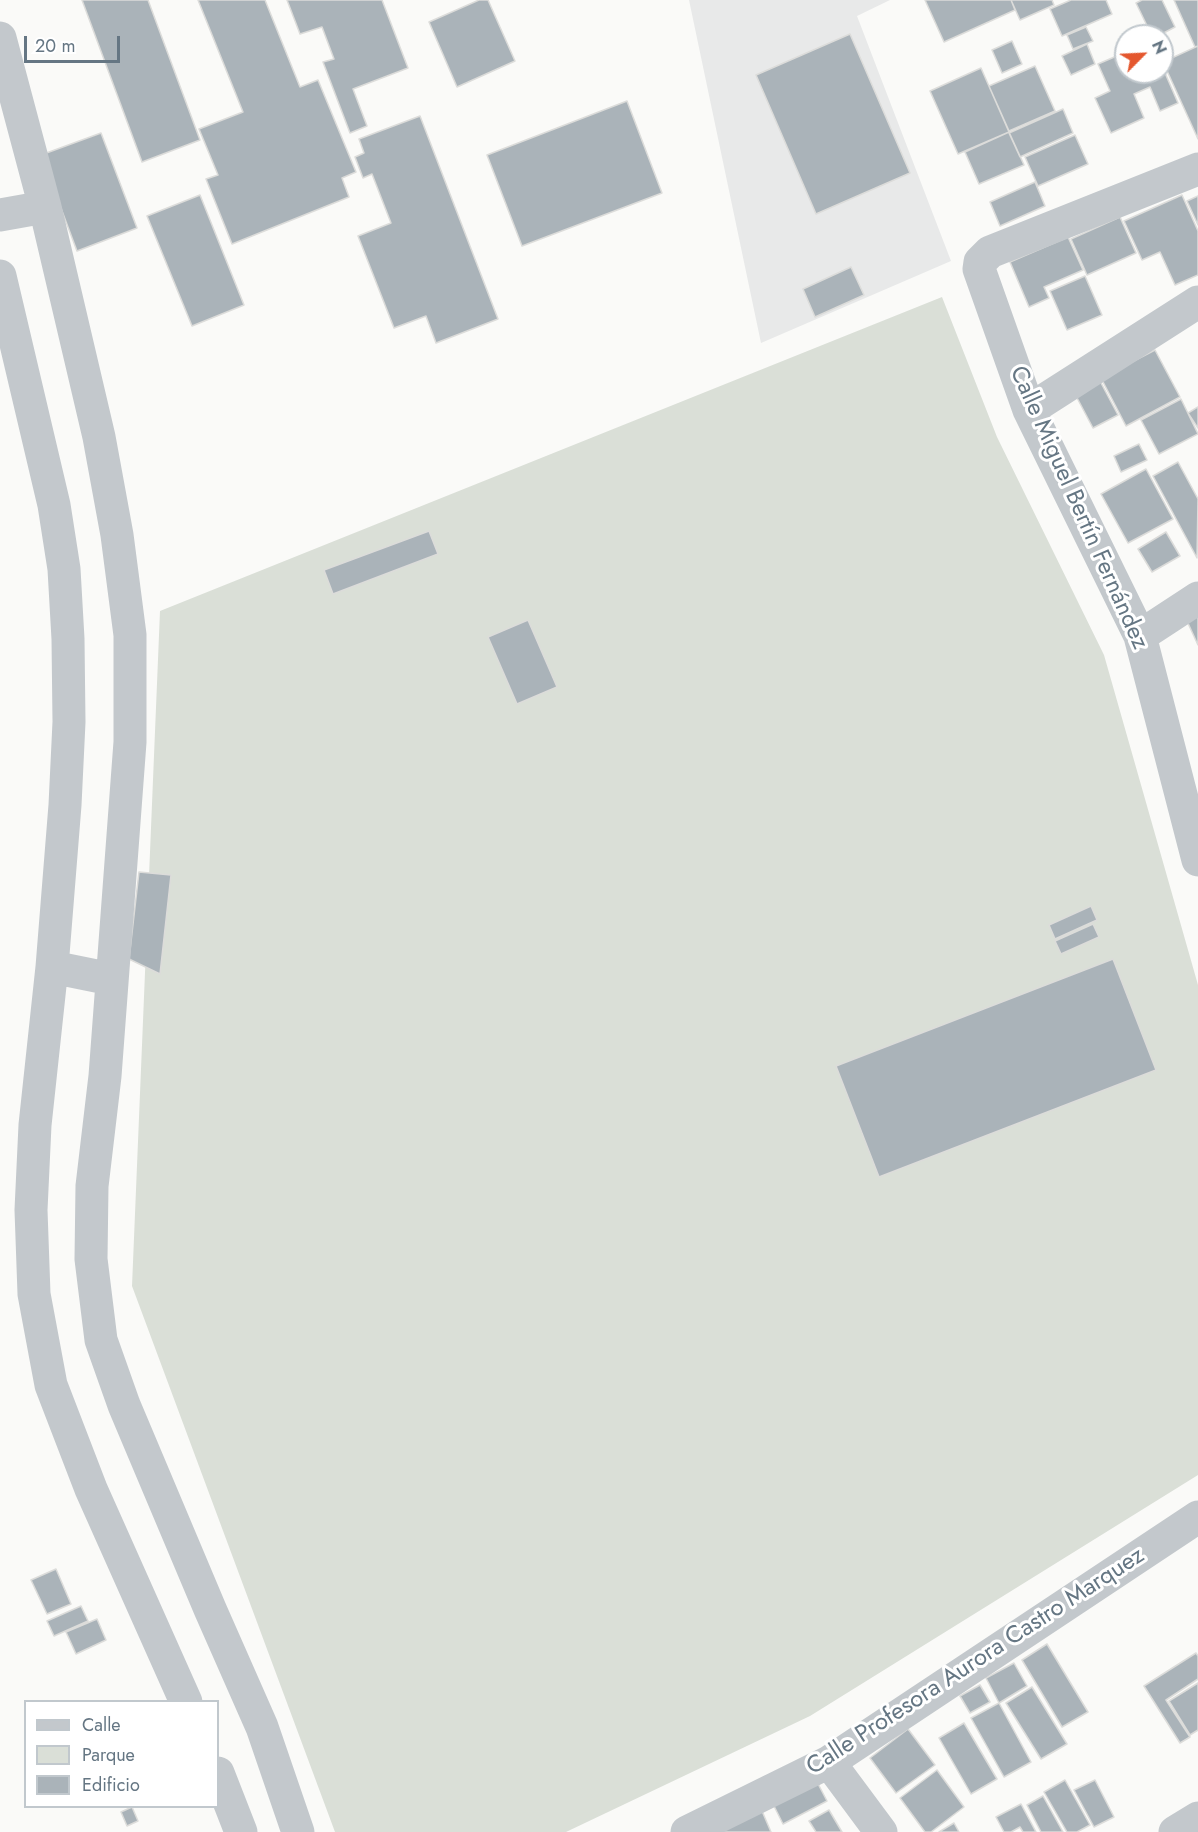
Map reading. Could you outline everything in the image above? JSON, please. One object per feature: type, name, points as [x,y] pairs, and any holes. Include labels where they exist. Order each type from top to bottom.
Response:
[{"type":"street","points":[[0,38],[45,207],[99,437],[117,535],[130,635],[130,742],[105,1076],[92,1186],[91,1259],[101,1340],[141,1446],[262,1727],[298,1832]]},
{"type":"street","name":"Calle Miguel Bertín Fernández","points":[[1198,169],[990,252],[980,262],[980,277],[1029,410],[1140,636],[1198,860]]},
{"type":"street","points":[[0,215],[45,207]]},
{"type":"street","points":[[0,276],[54,505],[64,569],[68,639],[69,722],[65,805],[52,967],[34,1136],[31,1210],[34,1294],[51,1385],[91,1489],[186,1700]]},
{"type":"street","points":[[1029,410],[1198,302]]},
{"type":"street","points":[[1140,636],[1198,598]]},
{"type":"street","points":[[52,967],[111,979]]},
{"type":"street","name":"Calle Profesora Aurora Castro Marquez","points":[[687,1832],[829,1762],[1198,1517]]},
{"type":"street","points":[[829,1762],[881,1832]]},
{"type":"street","points":[[219,1776],[241,1832]]},
{"type":"street","points":[[1175,1832],[1198,1818]]},
{"type":"shaded area","points":[[689,0],[890,0],[857,16],[951,261],[761,343]]},
{"type":"green space","points":[[942,297],[997,437],[1104,655],[1198,985],[1198,1475],[810,1716],[566,1832],[335,1832],[132,1286],[160,611]]},
{"type":"building","points":[[82,0],[148,0],[200,140],[142,162]]},
{"type":"building","points":[[198,0],[265,0],[300,87],[318,80],[356,172],[342,178],[349,197],[232,244],[206,179],[218,175],[199,129],[243,112]]},
{"type":"building","points":[[287,0],[382,0],[408,68],[353,89],[367,126],[350,133],[323,62],[334,59],[322,27],[300,34]]},
{"type":"building","points":[[479,0],[488,0],[515,61],[457,87],[429,22]]},
{"type":"building","points":[[925,0],[1011,0],[1015,10],[944,42]]},
{"type":"building","points":[[1011,0],[1052,0],[1054,5],[1020,20]]},
{"type":"building","points":[[1071,0],[1106,0],[1112,14],[1062,36],[1050,9]]},
{"type":"building","points":[[1142,0],[1162,0],[1174,24],[1146,24],[1136,3]]},
{"type":"building","points":[[1174,0],[1198,0],[1198,46],[1195,47]]},
{"type":"building","points":[[1086,27],[1093,41],[1073,49],[1067,35]]},
{"type":"building","points":[[850,34],[910,173],[816,214],[756,75]]},
{"type":"building","points":[[1012,41],[1022,64],[1002,73],[992,50]]},
{"type":"building","points":[[1087,44],[1095,64],[1071,75],[1062,56]]},
{"type":"building","points":[[1198,46],[1198,139],[1173,84],[1174,57]]},
{"type":"building","points":[[1114,57],[1114,84],[1170,84],[1178,103],[1160,111],[1150,87],[1134,94],[1144,118],[1111,133],[1095,98],[1110,91],[1098,64]]},
{"type":"building","points":[[1035,66],[1055,111],[1009,131],[989,86]]},
{"type":"building","points":[[981,68],[1009,132],[958,154],[930,91]]},
{"type":"building","points":[[627,101],[662,193],[522,246],[487,155]]},
{"type":"building","points":[[1063,109],[1073,133],[1020,157],[1009,133]]},
{"type":"building","points":[[420,116],[498,319],[436,343],[426,316],[394,328],[358,236],[391,223],[372,174],[363,178],[355,157],[364,153],[359,139]]},
{"type":"building","points":[[1009,132],[1024,165],[979,184],[965,152]]},
{"type":"building","points":[[101,133],[137,228],[77,251],[41,155]]},
{"type":"building","points":[[1075,135],[1088,164],[1038,186],[1025,157]]},
{"type":"building","points":[[1035,182],[1045,206],[1000,226],[990,202]]},
{"type":"building","points":[[200,195],[244,305],[192,326],[147,216]]},
{"type":"building","points":[[1182,195],[1198,231],[1198,275],[1175,285],[1160,252],[1142,260],[1124,221]]},
{"type":"building","points":[[1198,196],[1198,225],[1187,201]]},
{"type":"building","points":[[1120,217],[1136,253],[1087,275],[1071,239]]},
{"type":"building","points":[[1068,237],[1083,270],[1044,287],[1049,298],[1029,307],[1010,262]]},
{"type":"building","points":[[851,267],[864,295],[815,317],[803,289]]},
{"type":"building","points":[[1085,276],[1102,315],[1067,330],[1050,291]]},
{"type":"building","points":[[1155,350],[1180,397],[1126,426],[1101,378]]},
{"type":"building","points":[[1100,381],[1118,415],[1093,428],[1075,394]]},
{"type":"building","points":[[1181,399],[1198,434],[1159,454],[1141,420]]},
{"type":"building","points":[[1198,407],[1198,428],[1188,413]]},
{"type":"building","points":[[1139,444],[1147,460],[1121,472],[1114,456]]},
{"type":"building","points":[[1178,462],[1198,499],[1197,558],[1153,476]]},
{"type":"building","points":[[1146,469],[1173,519],[1128,543],[1101,494]]},
{"type":"building","points":[[429,531],[438,554],[333,594],[324,570]]},
{"type":"building","points":[[1166,532],[1180,556],[1152,572],[1138,549]]},
{"type":"building","points":[[1198,615],[1198,645],[1187,621]]},
{"type":"building","points":[[528,620],[557,687],[517,704],[488,637]]},
{"type":"building","points":[[139,872],[171,875],[160,974],[129,959]]},
{"type":"building","points":[[1091,906],[1097,920],[1055,939],[1049,925]]},
{"type":"building","points":[[1093,924],[1099,937],[1061,954],[1055,941]]},
{"type":"building","points":[[1113,959],[1156,1070],[879,1177],[836,1066]]},
{"type":"building","points":[[56,1569],[71,1604],[47,1614],[31,1580]]},
{"type":"building","points":[[81,1606],[88,1621],[54,1636],[47,1621]]},
{"type":"building","points":[[97,1619],[106,1640],[76,1654],[66,1632]]},
{"type":"building","points":[[1047,1644],[1088,1712],[1062,1727],[1022,1660]]},
{"type":"building","points":[[1196,1653],[1198,1679],[1166,1700],[1190,1737],[1180,1743],[1144,1686]]},
{"type":"building","points":[[1014,1663],[1027,1686],[999,1703],[986,1678]]},
{"type":"building","points":[[1198,1683],[1198,1730],[1190,1735],[1169,1701]]},
{"type":"building","points":[[980,1685],[990,1702],[970,1713],[960,1696]]},
{"type":"building","points":[[1032,1687],[1067,1744],[1041,1759],[1006,1703]]},
{"type":"building","points":[[999,1703],[1031,1762],[1004,1777],[971,1718]]},
{"type":"building","points":[[964,1723],[997,1779],[971,1794],[939,1738]]},
{"type":"building","points":[[908,1729],[935,1765],[896,1793],[870,1758]]},
{"type":"building","points":[[937,1770],[964,1807],[931,1832],[925,1832],[900,1798]]},
{"type":"building","points":[[815,1778],[827,1801],[783,1824],[771,1800]]},
{"type":"building","points":[[1065,1780],[1090,1825],[1077,1832],[1067,1832],[1044,1792]]},
{"type":"building","points":[[1095,1780],[1114,1817],[1094,1827],[1074,1790]]},
{"type":"building","points":[[1043,1796],[1063,1832],[1041,1832],[1027,1805]]},
{"type":"building","points":[[1021,1804],[1036,1832],[1023,1832],[1020,1827],[1011,1832],[1004,1832],[996,1817]]},
{"type":"building","points":[[132,1808],[138,1821],[127,1826],[121,1812]]},
{"type":"building","points":[[829,1810],[842,1832],[816,1832],[809,1821]]},
{"type":"building","points":[[762,1811],[771,1832],[719,1832]]},
{"type":"building","points":[[954,1823],[959,1832],[939,1832]]}]
